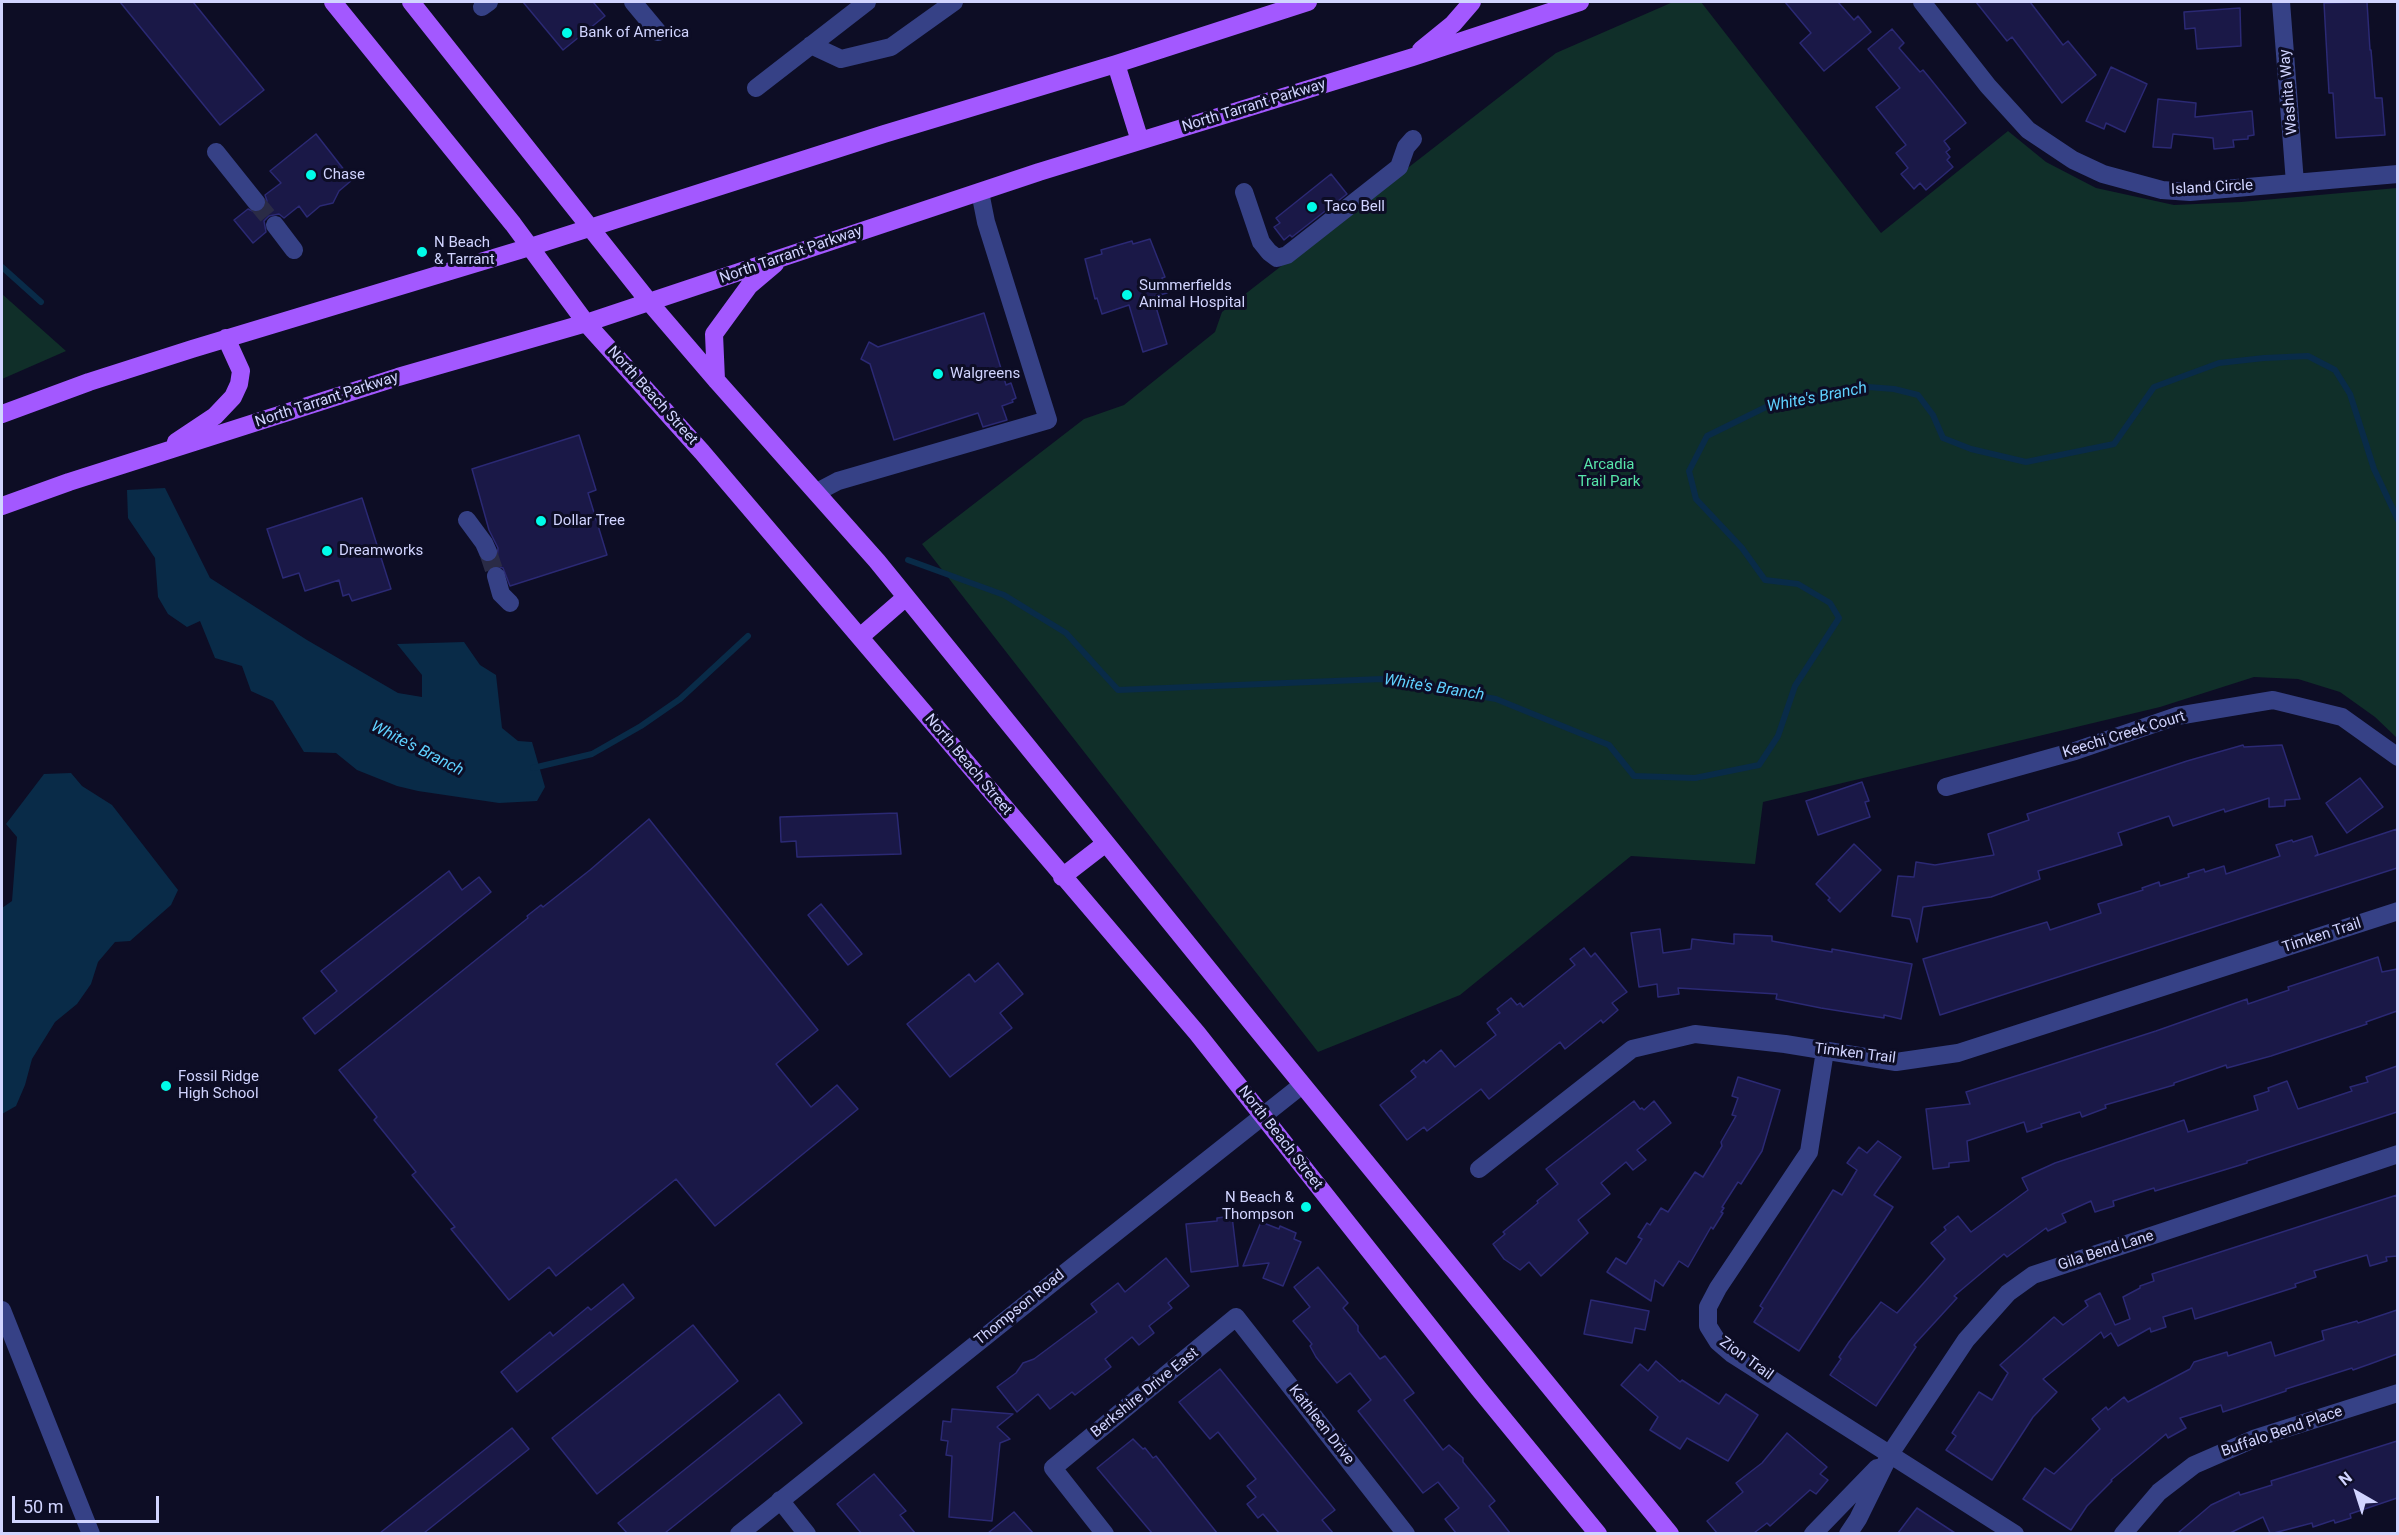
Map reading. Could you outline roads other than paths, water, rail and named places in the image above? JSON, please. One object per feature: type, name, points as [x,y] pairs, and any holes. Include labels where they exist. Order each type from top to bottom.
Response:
[{"type":"main road","name":"North Beach Street","points":[[333,2],[530,248],[586,323],[702,452],[1197,1034],[1479,1389],[1598,1533]]},
{"type":"main road","points":[[411,2],[650,303],[817,492],[906,597],[1302,1085],[1670,1533]]},
{"type":"main road","points":[[2,414],[89,382],[226,338],[530,248],[884,134],[1116,64],[1308,2]]},
{"type":"main road","points":[[1413,57],[1453,24],[1472,2]]},
{"type":"main road","name":"North Tarrant Parkway","points":[[2,506],[398,377],[650,303],[980,192],[1413,57],[1580,2]]},
{"type":"main road","points":[[1116,64],[1140,141]]},
{"type":"main road","points":[[716,380],[714,334],[749,286],[781,259]]},
{"type":"main road","points":[[160,453],[215,416],[233,397],[239,384],[241,371],[226,338]]},
{"type":"main road","points":[[860,637],[906,597]]},
{"type":"main road","points":[[1062,877],[1106,843]]},
{"type":"street","points":[[633,2],[658,32]]},
{"type":"street","points":[[756,88],[867,2]]},
{"type":"street","points":[[811,45],[841,60],[891,47],[954,2]]},
{"type":"street","name":"Island Circle","points":[[1922,2],[2008,110],[2028,130],[2073,160],[2103,174],[2162,190],[2190,192],[2397,174]]},
{"type":"street","name":"Washita Way","points":[[2282,2],[2295,183]]},
{"type":"street","points":[[1244,192],[1261,242],[1277,258],[1287,255],[1399,167],[1406,147],[1413,139]]},
{"type":"street","points":[[216,152],[256,202]]},
{"type":"street","points":[[817,492],[838,481],[1048,420],[986,222],[980,192]]},
{"type":"street","points":[[275,225],[294,250]]},
{"type":"street","points":[[467,520],[488,552]]},
{"type":"street","points":[[496,576],[501,594],[510,603]]},
{"type":"street","name":"Keechi Creek Court","points":[[1946,787],[2076,751],[2177,716],[2273,700],[2342,717],[2397,757]]},
{"type":"street","name":"Timken Trail","points":[[1479,1169],[1632,1049],[1695,1034],[1752,1040],[1896,1062],[1958,1053],[2397,911]]},
{"type":"street","name":"Zion Trail","points":[[1825,1052],[1809,1152],[1718,1288],[1708,1307],[1708,1326],[1718,1342],[1732,1354],[2015,1533]]},
{"type":"street","name":"Thompson Road","points":[[739,1533],[1302,1085]]},
{"type":"street","name":"Gila Bend Lane","points":[[1848,1533],[1858,1519],[1890,1454],[1966,1340],[2008,1293],[2032,1275],[2397,1154]]},
{"type":"street","points":[[2,1310],[92,1533]]},
{"type":"street","name":"Berkshire Drive East","points":[[1105,1533],[1053,1468],[1236,1317]]},
{"type":"street","name":"Kathleen Drive","points":[[1236,1317],[1406,1533]]},
{"type":"street","name":"Buffalo Bend Place","points":[[2123,1533],[2158,1491],[2194,1465],[2256,1438],[2397,1393]]},
{"type":"street","name":"Gila Bend Lane","points":[[1813,1533],[1890,1454]]},
{"type":"street","points":[[780,1500],[807,1533]]},
{"type":"water","points":[[165,488],[210,578],[307,640],[398,693],[422,697],[422,675],[397,644],[464,642],[480,665],[496,675],[502,728],[518,741],[532,742],[545,787],[537,801],[499,803],[418,791],[397,786],[357,770],[336,753],[304,752],[273,701],[251,691],[242,666],[215,658],[200,621],[187,627],[168,614],[158,597],[155,558],[128,518],[127,490]]},
{"type":"water","points":[[71,773],[82,786],[112,805],[178,890],[171,905],[130,941],[115,942],[98,962],[91,984],[77,1004],[55,1022],[32,1059],[16,1106],[2,1114],[2,908],[12,901],[17,837],[6,824],[44,774]]},
{"type":"waterway","name":"White's Branch","points":[[2,267],[41,302]]},
{"type":"waterway","name":"White's Branch","points":[[908,560],[1004,595],[1066,633],[1118,690],[1382,679],[1496,699],[1609,745],[1634,776],[1695,778],[1759,765],[1778,736],[1795,686],[1839,618],[1830,603],[1798,584],[1765,580],[1742,548],[1696,499],[1689,471],[1707,436],[1768,406],[1868,387],[1894,389],[1918,395],[1933,415],[1943,438],[1971,449],[2026,462],[2114,444],[2154,387],[2219,363],[2308,356],[2335,370],[2350,394],[2374,469],[2398,520]]},
{"type":"waterway","name":"White's Branch","points":[[533,768],[592,754],[641,726],[680,699],[748,636]]},
{"type":"tunnel","points":[[256,202],[275,225]]},
{"type":"tunnel","points":[[488,552],[496,576]]},
{"type":"place","name":"Bank of America","points":[[567,33]]},
{"type":"place","name":"Chase","points":[[311,175]]},
{"type":"place","name":"Taco Bell","points":[[1312,207]]},
{"type":"place","name":"N Beach & Tarrant","points":[[422,252]]},
{"type":"place","name":"Summerfields Animal Hospital","points":[[1127,295]]},
{"type":"place","name":"Walgreens","points":[[938,374]]},
{"type":"place","name":"Dollar Tree","points":[[541,521]]},
{"type":"place","name":"Dreamworks","points":[[327,551]]},
{"type":"place","name":"Fossil Ridge High School","points":[[166,1086]]},
{"type":"place","name":"N Beach & Thompson","points":[[1306,1207]]},
{"type":"park label","name":"Arcadia Trail Park","points":[[1609,474]]}]
